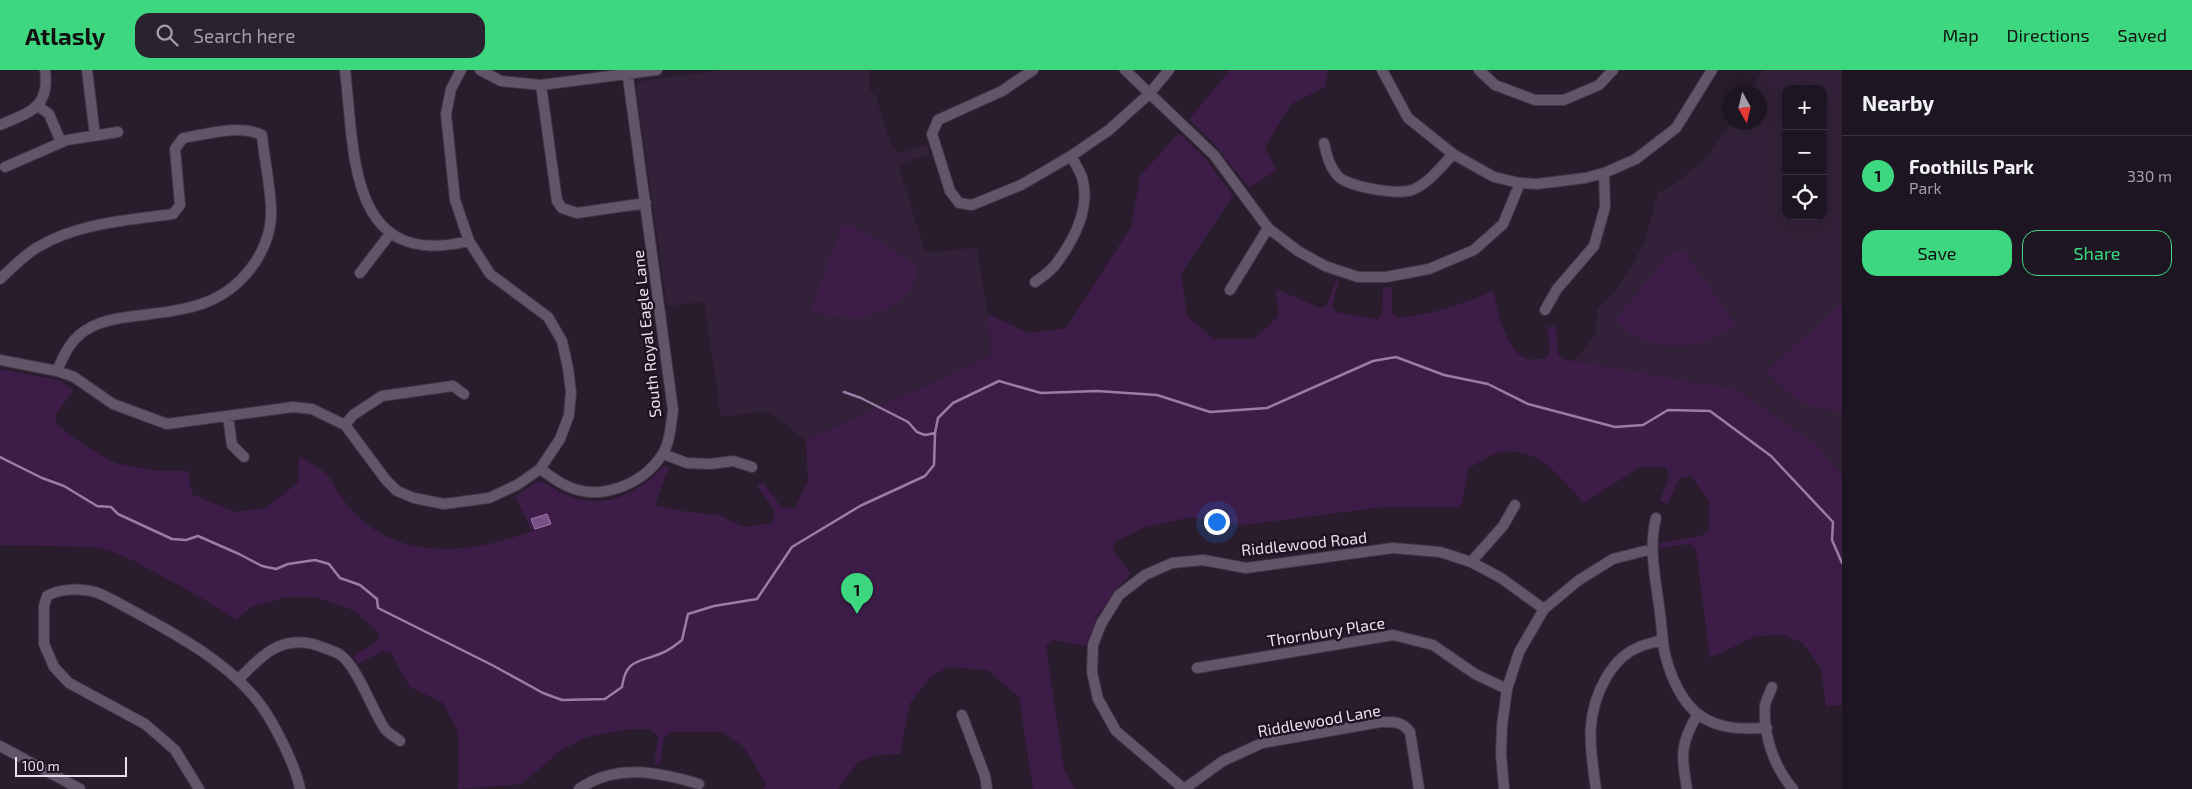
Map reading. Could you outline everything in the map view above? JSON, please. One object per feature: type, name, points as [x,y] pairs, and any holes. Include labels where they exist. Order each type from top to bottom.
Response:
[{"type":"street","points":[[0,125],[30,112],[38,106],[46,90],[45,70]]},
{"type":"street","points":[[87,70],[95,136]]},
{"type":"street","points":[[345,70],[358,181],[372,216],[390,234],[412,243],[428,246],[468,241]]},
{"type":"street","points":[[0,360],[57,371],[74,377],[114,404],[166,424],[293,407],[312,409],[345,425],[386,480],[398,491],[414,498],[444,504],[489,498],[517,485],[540,469],[560,439],[569,415],[571,392],[568,368],[562,341],[548,317],[490,274],[468,241],[456,200],[446,114],[450,89],[461,70]]},
{"type":"street","points":[[480,70],[501,81],[541,86],[627,72],[657,70]]},
{"type":"street","points":[[1032,70],[1002,91],[938,120],[932,134],[950,190],[959,203],[972,205],[1021,185],[1071,156],[1109,130],[1149,94],[1169,70]]},
{"type":"street","points":[[1125,70],[1214,155],[1268,228],[1298,251],[1325,266],[1358,277],[1394,275],[1429,269],[1474,250],[1503,224],[1520,183]]},
{"type":"street","points":[[1382,70],[1408,118],[1452,154],[1494,177],[1520,183],[1537,184],[1604,173],[1636,159],[1676,128],[1712,70]]},
{"type":"street","points":[[1478,70],[1495,85],[1535,100],[1564,100],[1598,85],[1613,70]]},
{"type":"street","name":"South Royal Eagle Lane","points":[[540,469],[564,485],[589,491],[606,491],[641,478],[663,454],[670,433],[673,410],[627,72]]},
{"type":"street","points":[[541,86],[557,201],[562,208],[577,213],[646,203]]},
{"type":"street","points":[[38,106],[49,114],[61,142]]},
{"type":"street","points":[[0,279],[38,246],[75,231],[173,214],[180,205],[175,149],[183,138],[235,130],[252,130],[262,135],[271,216],[264,246],[259,258],[247,274],[233,288],[193,308],[115,319],[90,328],[69,344],[57,371]]},
{"type":"street","points":[[5,167],[61,142],[118,132]]},
{"type":"street","points":[[1324,143],[1327,159],[1338,177],[1385,192],[1411,190],[1434,175],[1452,154]]},
{"type":"street","points":[[1035,282],[1055,265],[1077,228],[1082,214],[1084,196],[1082,177],[1071,156]]},
{"type":"street","points":[[1545,310],[1557,288],[1594,246],[1605,206],[1604,173]]},
{"type":"street","points":[[1230,290],[1268,228]]},
{"type":"street","points":[[360,274],[390,234]]},
{"type":"street","points":[[345,425],[353,415],[382,396],[453,386],[464,394]]},
{"type":"street","points":[[228,416],[232,445],[244,456]]},
{"type":"street","points":[[663,454],[687,463],[710,464],[734,461],[752,467]]},
{"type":"street","points":[[1472,562],[1503,526],[1515,504]]},
{"type":"street","points":[[1656,518],[1652,549],[1666,659],[1679,692],[1698,714],[1732,729],[1767,728]]},
{"type":"street","name":"Riddlewood Road","points":[[1184,789],[1116,731],[1098,699],[1092,672],[1093,645],[1101,624],[1119,595],[1145,575],[1172,563],[1203,560],[1246,568],[1393,548],[1440,552],[1472,562],[1501,578],[1544,609]]},
{"type":"street","points":[[1504,789],[1501,754],[1502,726],[1507,689],[1519,652],[1544,609],[1579,580],[1613,559],[1652,549]]},
{"type":"street","points":[[199,789],[175,750],[145,724],[69,683],[54,667],[44,644],[44,606],[47,596],[55,591],[82,590],[97,593],[156,623],[206,654],[238,680],[260,704],[278,732],[300,789]]},
{"type":"street","name":"Thornbury Place","points":[[1197,668],[1393,635],[1433,645],[1475,674],[1507,689]]},
{"type":"street","points":[[1596,789],[1590,740],[1592,713],[1601,686],[1616,662],[1637,648],[1664,640]]},
{"type":"street","points":[[238,680],[261,657],[279,645],[300,641],[340,654],[350,667],[386,731],[400,741]]},
{"type":"street","points":[[1772,687],[1765,704],[1772,755],[1782,776],[1793,789]]},
{"type":"street","points":[[1687,789],[1683,748],[1686,733],[1698,714]]},
{"type":"street","points":[[962,715],[985,776],[987,789]]},
{"type":"street","name":"Riddlewood Lane","points":[[1184,789],[1223,761],[1262,743],[1380,722],[1399,722],[1405,725],[1410,732],[1419,789]]},
{"type":"street","points":[[0,746],[80,789]]},
{"type":"street","points":[[579,789],[611,773],[641,772],[677,777],[699,784]]},
{"type":"shaded area","points":[[721,70],[869,70],[869,88],[876,97],[893,149],[901,153],[927,144],[929,154],[902,163],[899,170],[926,253],[977,247],[988,314],[991,356],[806,440],[766,411],[721,417],[704,302],[667,306],[636,88],[641,81]]},
{"type":"shaded area","points":[[1230,70],[1328,70],[1325,87],[1291,104],[1265,147],[1276,170],[1249,188],[1216,146],[1189,119]]},
{"type":"shaded area","points":[[1763,70],[1842,70],[1842,477],[1817,445],[1575,360],[1596,334],[1597,309],[1611,296],[1631,268],[1644,243],[1658,193],[1676,183],[1708,156],[1726,130],[1767,130],[1767,85],[1754,85]]},
{"type":"shaded area","points":[[1179,133],[1208,162],[1233,196],[1181,274],[1187,316],[1214,339],[1254,339],[1279,316],[1276,289],[1321,308],[1327,305],[1336,279],[1339,280],[1332,306],[1336,312],[1377,319],[1382,315],[1383,288],[1392,287],[1392,313],[1398,318],[1447,308],[1493,291],[1500,319],[1509,340],[1520,355],[1528,359],[1544,359],[1550,353],[1547,327],[1556,326],[1558,354],[1563,359],[1737,390],[1817,445],[1842,477],[1842,705],[1826,707],[1821,668],[1803,643],[1783,635],[1756,636],[1710,658],[1696,549],[1689,544],[1660,548],[1659,543],[1701,536],[1709,529],[1709,501],[1691,476],[1679,479],[1668,504],[1660,501],[1669,476],[1666,467],[1640,467],[1584,503],[1548,466],[1527,454],[1515,451],[1497,453],[1469,468],[1461,507],[1383,507],[1244,525],[1212,519],[1187,518],[1146,527],[1115,542],[1113,550],[1131,574],[1114,592],[1098,615],[1086,646],[1053,640],[1046,646],[1064,769],[1075,789],[1033,789],[1019,697],[987,670],[948,667],[932,676],[910,703],[900,754],[877,755],[857,763],[838,789],[763,789],[766,784],[743,746],[722,732],[671,732],[664,738],[660,765],[654,763],[658,736],[651,729],[629,729],[587,737],[561,750],[522,784],[458,789],[458,732],[443,703],[410,687],[391,653],[383,651],[358,664],[353,656],[378,641],[379,633],[356,612],[315,597],[288,597],[251,607],[236,620],[200,597],[132,560],[110,551],[93,547],[0,545],[0,369],[58,380],[74,390],[55,415],[57,424],[75,439],[115,463],[157,471],[188,471],[192,494],[235,512],[265,508],[298,483],[299,456],[325,473],[349,507],[360,518],[379,532],[399,542],[421,547],[443,549],[466,548],[489,544],[532,531],[515,496],[538,481],[546,483],[566,495],[580,499],[606,500],[631,492],[653,477],[662,467],[669,467],[655,505],[687,512],[719,515],[744,527],[772,523],[775,511],[757,486],[763,482],[781,507],[795,508],[808,480],[806,440],[991,356],[988,314],[1029,333],[1066,328],[1131,227],[1140,176]]},
{"type":"shaded area","points":[[849,224],[878,240],[918,267],[912,288],[890,308],[856,319],[810,312],[842,226]]},
{"type":"shaded area","points":[[1671,252],[1684,252],[1736,324],[1722,334],[1706,341],[1674,346],[1658,344],[1643,339],[1628,331],[1615,320]]},
{"type":"shaded area","points":[[1842,304],[1842,411],[1824,410],[1796,398],[1766,371]]},
{"type":"shaded area","points":[[547,514],[551,524],[535,529],[531,519]]},
{"type":"waterway","points":[[0,457],[42,478],[64,486],[97,506],[111,507],[118,514],[172,539],[186,540],[198,536],[262,566],[276,569],[288,564],[315,560],[329,564],[340,578],[360,585],[377,599],[378,608],[492,665],[543,693],[562,700],[605,699],[622,687],[630,666],[665,652],[682,640],[688,614],[714,606],[757,599],[792,547],[860,506],[925,476],[934,465],[935,433],[938,418],[953,403],[999,381],[1041,393],[1097,391],[1157,395],[1210,412],[1267,408],[1373,361],[1396,357],[1444,375],[1488,384],[1528,404],[1615,427],[1643,425],[1668,410],[1710,411],[1771,456],[1833,522],[1832,540],[1842,563]]},
{"type":"waterway","points":[[844,392],[861,398],[908,422],[917,432],[925,435],[935,433]]},
{"type":"place","name":"Foothills Park","points":[[857,614]]}]
